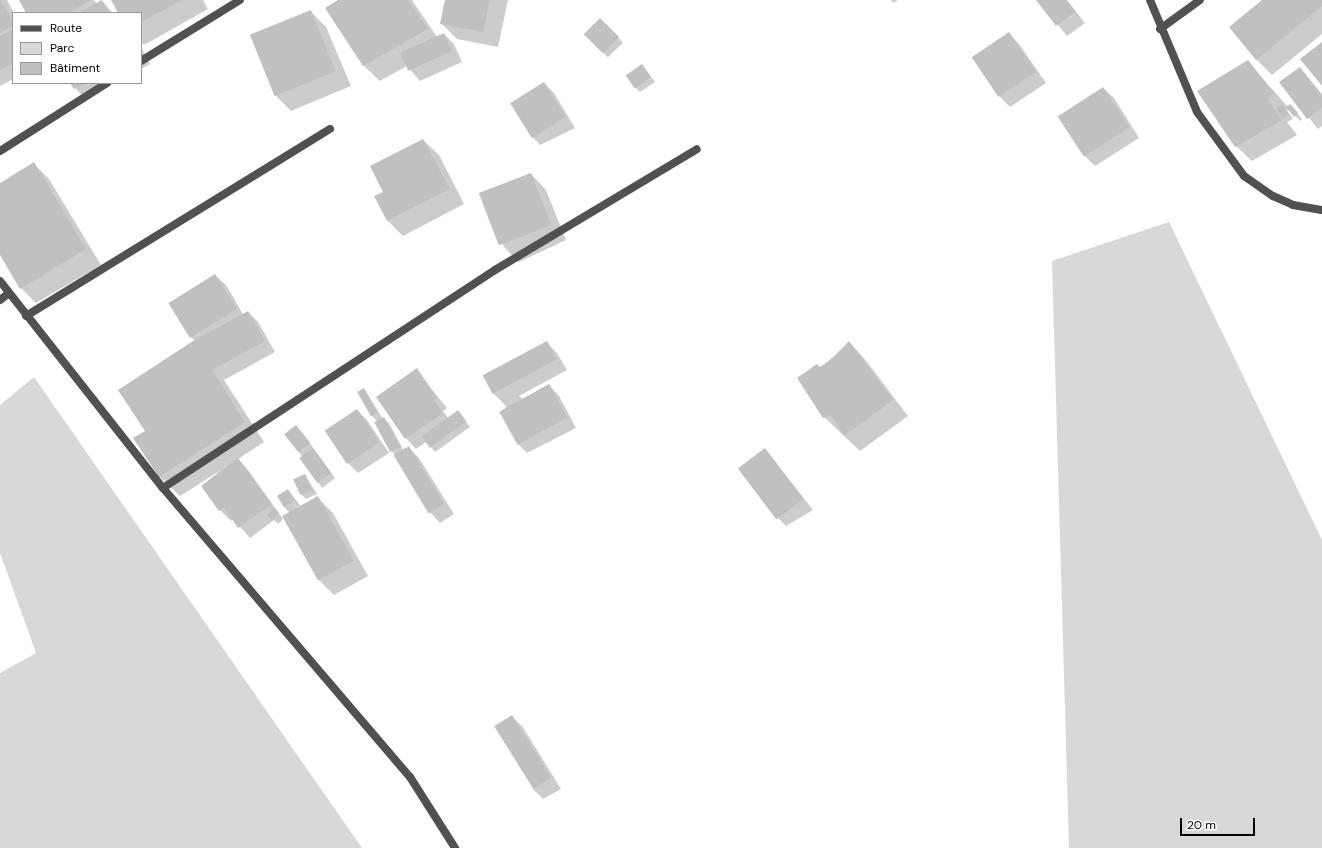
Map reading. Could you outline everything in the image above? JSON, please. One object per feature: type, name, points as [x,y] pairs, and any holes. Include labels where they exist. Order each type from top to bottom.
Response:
[{"type":"street","points":[[142,60],[240,0]]},
{"type":"street","points":[[1150,0],[1160,29],[1196,112],[1244,176],[1273,196],[1293,205],[1322,210]]},
{"type":"street","points":[[1160,29],[1200,0]]},
{"type":"street","points":[[0,151],[105,84]]},
{"type":"street","points":[[26,316],[330,129]]},
{"type":"street","points":[[163,488],[495,270],[697,149]]},
{"type":"street","points":[[0,281],[26,316],[163,488],[410,777],[455,848]]},
{"type":"street","points":[[0,300],[9,293]]},
{"type":"green space","points":[[1169,222],[1322,540],[1322,848],[1069,848],[1052,261]]},
{"type":"green space","points":[[34,377],[362,848],[0,848],[0,673],[36,653],[0,553],[0,405]]},
{"type":"building","points":[[0,0],[12,19],[12,27],[0,33]]},
{"type":"building","points":[[19,0],[91,0],[71,12],[25,12]]},
{"type":"building","points":[[102,0],[108,12],[80,12]]},
{"type":"building","points":[[111,0],[182,0],[142,21],[142,12],[117,12]]},
{"type":"building","points":[[338,0],[408,0],[428,29],[363,66],[325,8]]},
{"type":"building","points":[[445,0],[490,0],[483,32],[440,24]]},
{"type":"building","points":[[1036,0],[1066,0],[1075,12],[1056,26]]},
{"type":"building","points":[[1262,0],[1322,0],[1322,6],[1256,60],[1229,27]]},
{"type":"building","points":[[311,10],[336,71],[275,96],[250,35]]},
{"type":"building","points":[[600,18],[619,37],[603,53],[584,34]]},
{"type":"building","points":[[12,30],[12,64],[0,70],[0,36]]},
{"type":"building","points":[[1009,32],[1036,72],[999,97],[972,57]]},
{"type":"building","points":[[444,33],[452,51],[408,71],[400,53]]},
{"type":"building","points":[[1322,42],[1322,86],[1300,59]]},
{"type":"building","points":[[1248,60],[1274,93],[1268,100],[1282,120],[1235,147],[1197,91]]},
{"type":"building","points":[[642,64],[651,77],[635,89],[626,75]]},
{"type":"building","points":[[1300,67],[1322,96],[1322,108],[1307,119],[1279,82]]},
{"type":"building","points":[[544,82],[566,117],[532,138],[510,103]]},
{"type":"building","points":[[71,84],[83,84],[74,89]]},
{"type":"building","points":[[1103,87],[1129,127],[1084,157],[1058,116]]},
{"type":"building","points":[[1282,104],[1288,113],[1283,118],[1276,108]]},
{"type":"building","points":[[1290,104],[1298,113],[1294,117],[1286,107]]},
{"type":"building","points":[[423,139],[450,189],[387,221],[374,196],[383,192],[370,166]]},
{"type":"building","points":[[34,162],[86,249],[20,289],[0,255],[0,183]]},
{"type":"building","points":[[531,173],[551,225],[499,245],[479,193]]},
{"type":"building","points":[[215,274],[237,309],[190,338],[168,303]]},
{"type":"building","points":[[248,311],[265,341],[212,370],[245,422],[159,477],[133,438],[145,431],[118,390],[193,341]]},
{"type":"building","points":[[547,341],[557,360],[492,394],[483,375]]},
{"type":"building","points":[[849,341],[893,400],[844,436],[831,415],[823,418],[797,378],[817,364],[820,367],[832,359]]},
{"type":"building","points":[[417,368],[437,398],[434,400],[443,413],[405,439],[376,397]]},
{"type":"building","points":[[549,384],[567,417],[518,445],[499,412]]},
{"type":"building","points":[[364,388],[378,412],[371,416],[357,392]]},
{"type":"building","points":[[357,409],[379,442],[347,464],[325,431]]},
{"type":"building","points":[[458,410],[466,421],[430,448],[422,436]]},
{"type":"building","points":[[384,417],[400,447],[390,452],[374,422]]},
{"type":"building","points":[[296,425],[310,443],[298,452],[284,434]]},
{"type":"building","points":[[409,446],[444,504],[429,514],[394,455]]},
{"type":"building","points":[[313,448],[331,473],[317,483],[299,458]]},
{"type":"building","points":[[765,448],[804,499],[776,520],[738,468]]},
{"type":"building","points":[[238,458],[272,504],[238,528],[224,508],[219,511],[201,486]]},
{"type":"building","points":[[305,474],[312,489],[300,495],[293,479]]},
{"type":"building","points":[[288,489],[295,500],[284,507],[277,496]]},
{"type":"building","points":[[318,496],[354,561],[318,581],[282,516]]},
{"type":"building","points":[[274,508],[279,513],[272,520],[267,515]]},
{"type":"building","points":[[512,715],[551,778],[533,789],[494,726]]}]
